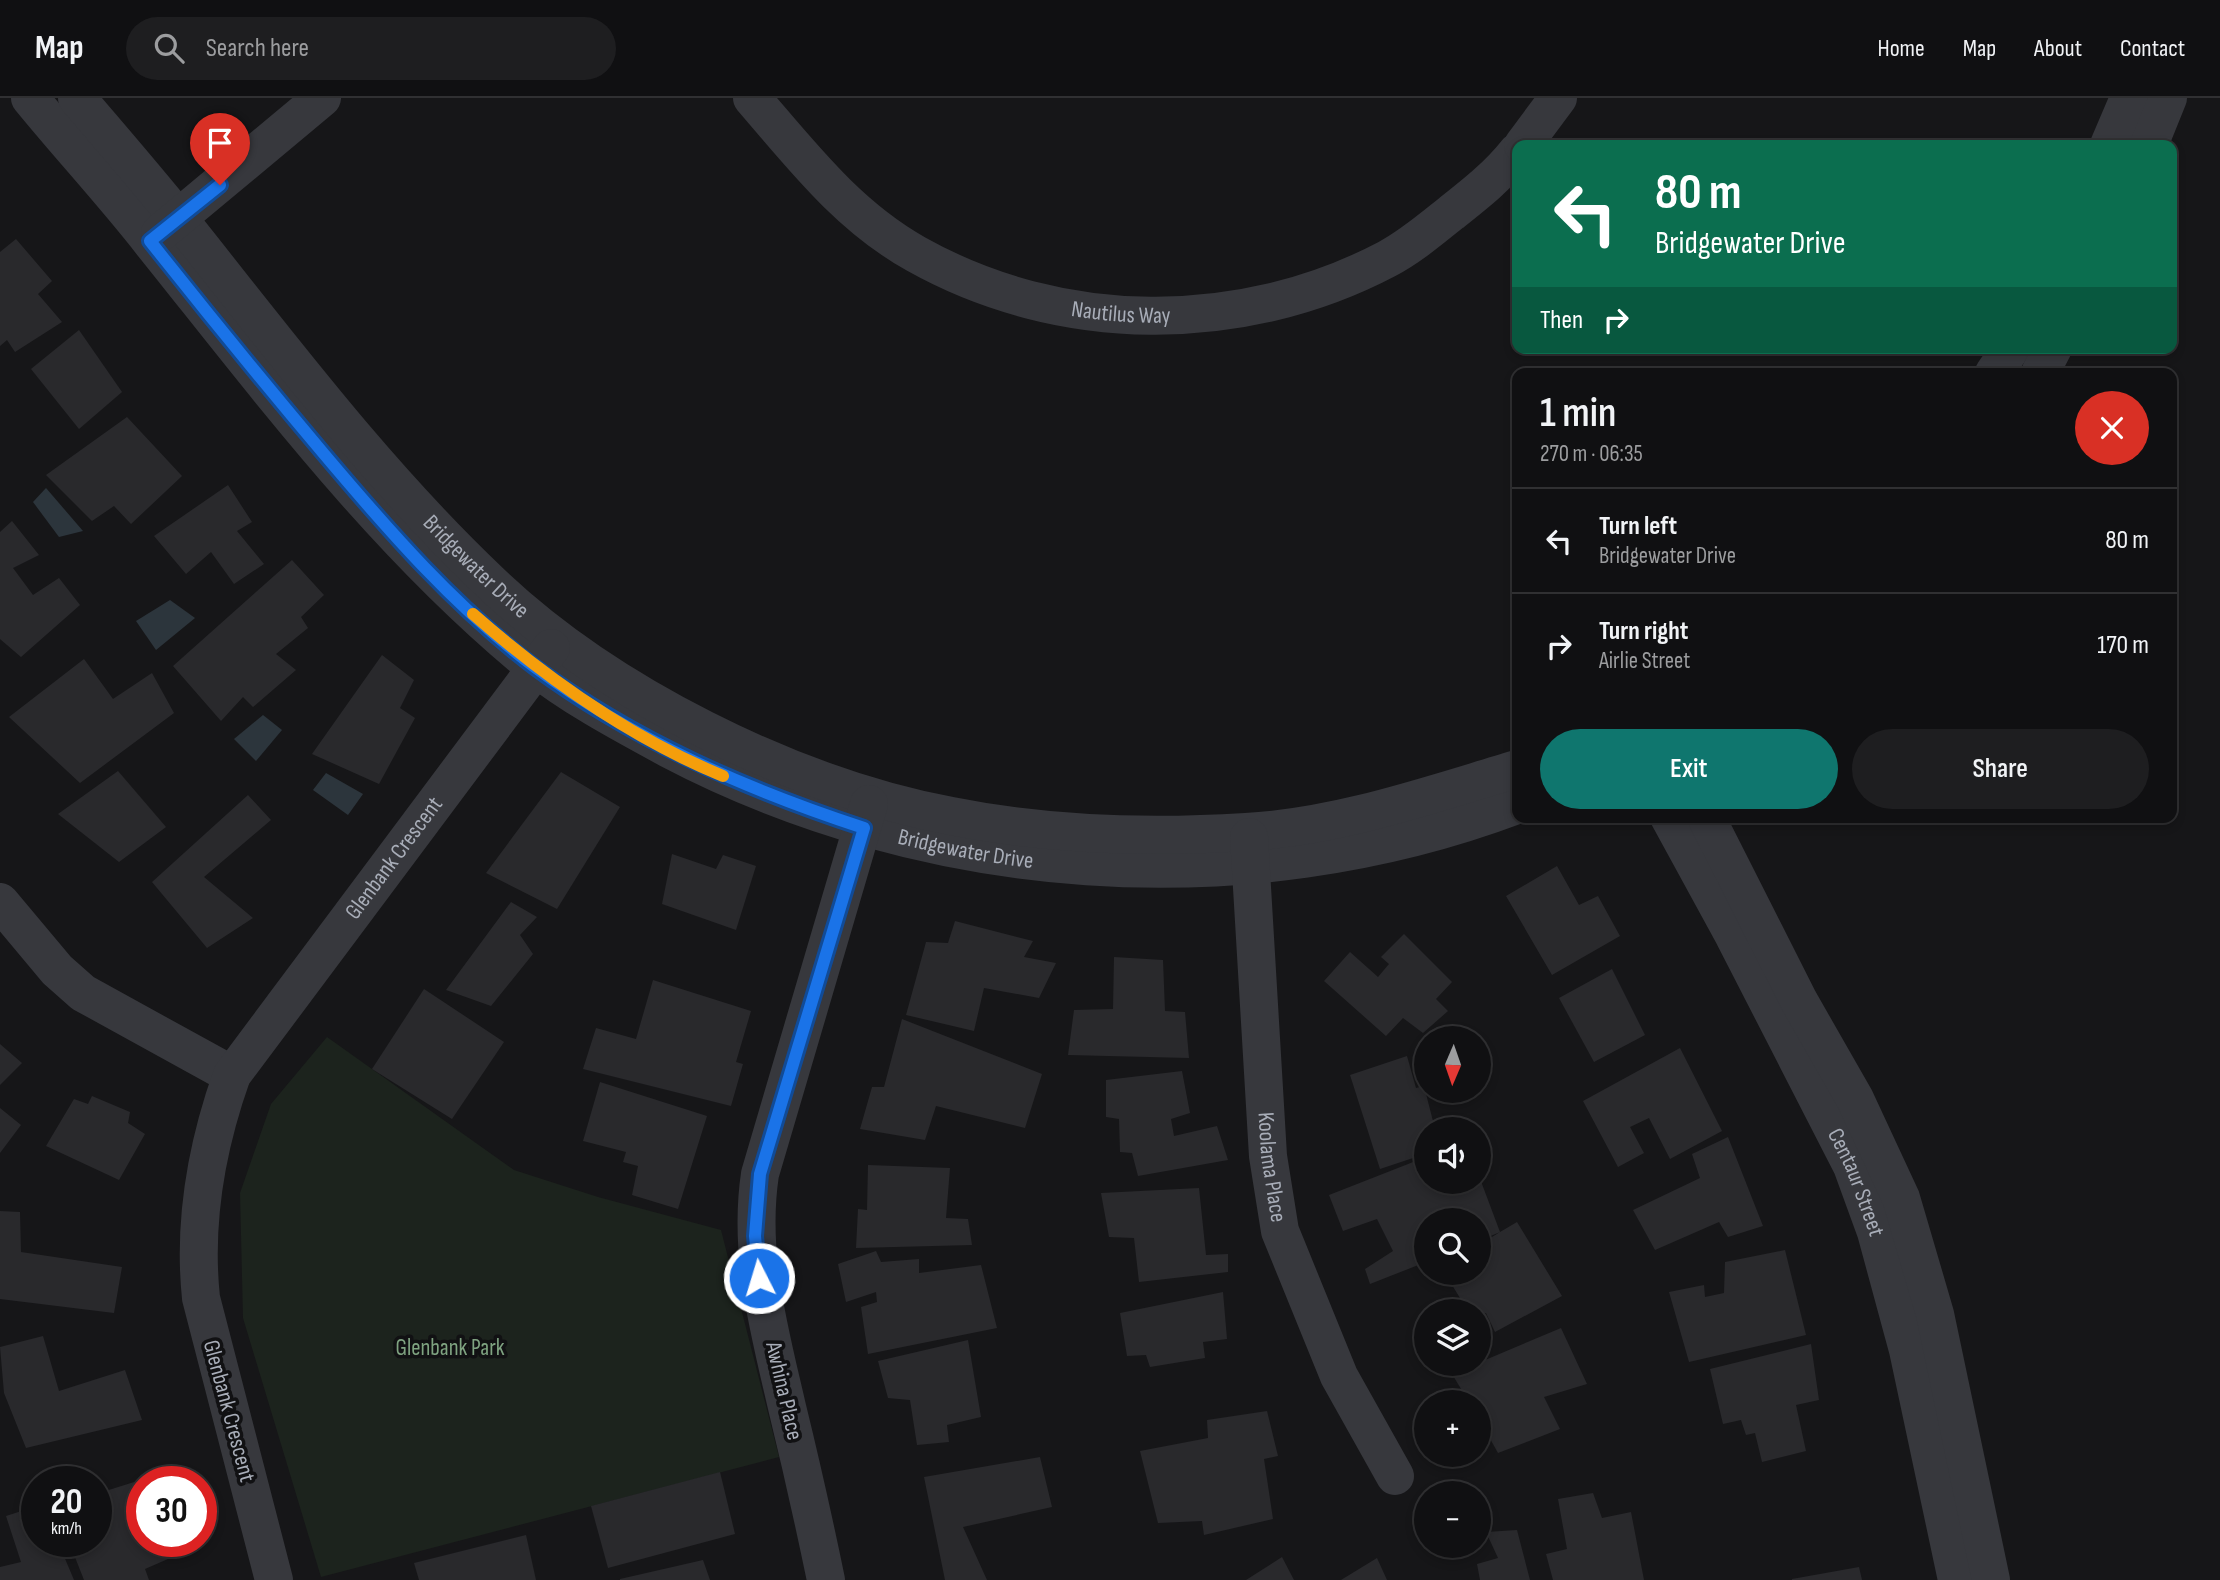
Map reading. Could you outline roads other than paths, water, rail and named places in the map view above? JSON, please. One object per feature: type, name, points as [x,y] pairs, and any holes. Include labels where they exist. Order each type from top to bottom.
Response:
[{"type":"street","name":"Bridgewater Drive","points":[[30,98],[165,230],[300,373],[417,509],[492,584],[547,654],[632,729],[709,770],[792,804],[867,812],[979,855],[1057,865],[1161,869],[1250,848],[1512,770]]},
{"type":"street","name":"Bridgewater Drive","points":[[77,98],[165,230]]},
{"type":"street","points":[[165,230],[322,98]]},
{"type":"street","name":"Nautilus Way","points":[[752,98],[833,192],[914,253],[963,278],[1022,298],[1077,310],[1135,315],[1193,315],[1250,309],[1298,296],[1358,272],[1388,258],[1422,237],[1479,191],[1512,157]]},
{"type":"street","points":[[1527,140],[1558,98]]},
{"type":"street","points":[[2111,140],[2129,98]]},
{"type":"street","points":[[2151,140],[2168,98]]},
{"type":"street","name":"Glenbank Crescent","points":[[274,1580],[205,1323],[198,1266],[203,1181],[232,1075],[547,654]]},
{"type":"street","name":"Bridgewater Drive","points":[[1250,848],[1322,856],[1411,838],[1512,807]]},
{"type":"street","name":"Awhina Place","points":[[826,1580],[764,1308],[755,1236],[755,1202],[760,1174],[867,812]]},
{"type":"street","name":"Centaur Street","points":[[1672,823],[1740,947],[1852,1166],[1876,1232],[1908,1350],[1957,1580]]},
{"type":"street","name":"Centaur Street","points":[[1709,823],[1798,1001],[1854,1099],[1901,1198],[1934,1314],[1991,1580]]},
{"type":"street","name":"Koolama Place","points":[[1250,848],[1269,1156],[1280,1231],[1339,1376],[1395,1476]]},
{"type":"street","points":[[0,902],[57,970],[83,993],[232,1075]]},
{"type":"park label","name":"Glenbank Park","points":[[450,1348]]}]
